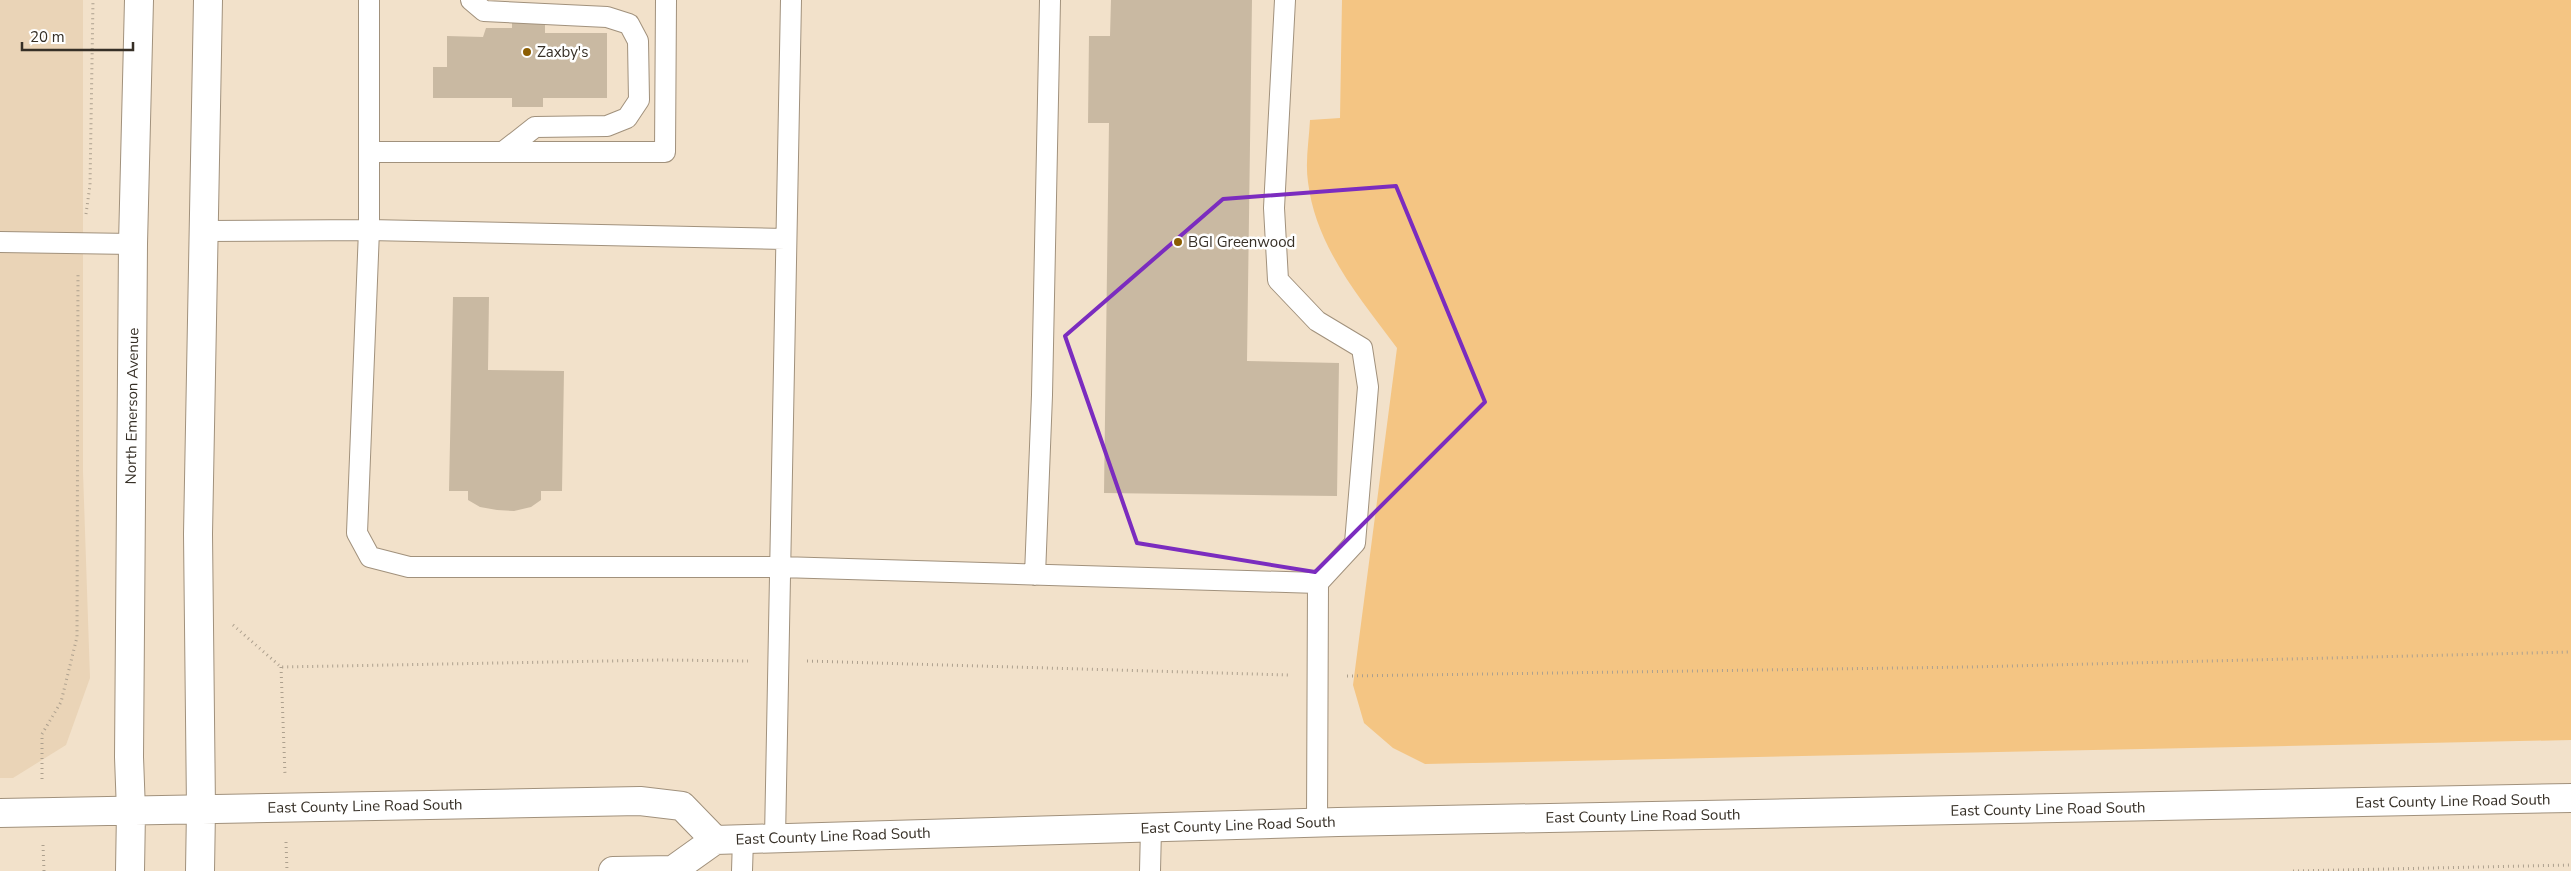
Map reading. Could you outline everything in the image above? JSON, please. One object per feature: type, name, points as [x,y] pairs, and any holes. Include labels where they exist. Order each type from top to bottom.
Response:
[{"type":"main road","name":"North Emerson Avenue","points":[[130,871],[131,811],[128,757],[133,244],[139,0]]},
{"type":"main road","points":[[200,871],[198,534],[208,0]]},
{"type":"main road","name":"East County Line Road South","points":[[613,871],[673,870],[715,840],[1318,823],[2571,798]]},
{"type":"main road","name":"East County Line Road South","points":[[0,813],[640,801],[682,806],[715,840]]},
{"type":"lane","points":[[369,0],[369,230],[357,533],[370,557],[409,567],[780,567],[1318,583]]},
{"type":"lane","points":[[471,0],[484,11],[607,16],[629,24],[638,41],[640,100],[627,118],[607,126],[535,127],[502,152]]},
{"type":"lane","points":[[369,152],[665,152],[666,0]]},
{"type":"lane","points":[[775,838],[785,239],[792,0]]},
{"type":"lane","points":[[1036,575],[1042,395],[1050,0]]},
{"type":"lane","points":[[1285,0],[1274,208],[1278,280],[1317,321],[1362,348],[1368,387],[1355,543],[1318,583],[1318,823]]},
{"type":"lane","points":[[204,231],[369,230],[785,239]]},
{"type":"lane","points":[[0,242],[133,244]]},
{"type":"lane","points":[[1150,871],[1151,828]]},
{"type":"lane","points":[[742,871],[743,839]]},
{"type":"path","points":[[90,185],[92,0]]},
{"type":"path","points":[[42,771],[42,734],[61,702],[77,637],[77,282]]},
{"type":"path","points":[[281,667],[285,756]]},
{"type":"path","points":[[2294,871],[2571,865]]},
{"type":"highlighted area","points":[[1396,186],[1485,402],[1315,572],[1137,543],[1065,336],[1223,199]]},
{"type":"shaded area","points":[[0,0],[83,0],[83,472],[90,678],[66,745],[13,778],[0,778]]},
{"type":"shaded area","points":[[1342,0],[2571,0],[2571,740],[1425,764],[1393,748],[1364,723],[1353,685],[1397,348],[1354,290],[1330,250],[1313,206],[1307,174],[1310,120],[1340,118]]},
{"type":"building","name":"BGI Greenwood","points":[[1111,0],[1252,0],[1247,361],[1339,363],[1337,496],[1104,493],[1109,123],[1088,123],[1089,36],[1110,36]]},
{"type":"building","name":"Zaxby's","points":[[512,17],[545,17],[545,33],[607,33],[607,98],[543,98],[543,107],[512,107],[512,98],[433,98],[433,67],[447,67],[447,36],[483,37],[486,28],[512,28]]},
{"type":"building","points":[[453,297],[489,297],[488,370],[564,371],[562,491],[541,491],[541,500],[531,507],[514,511],[480,507],[468,500],[468,491],[449,491]]},
{"type":"place","name":"Zaxby's","points":[[527,52]]},
{"type":"place","name":"BGI Greenwood","points":[[1178,242]]}]
